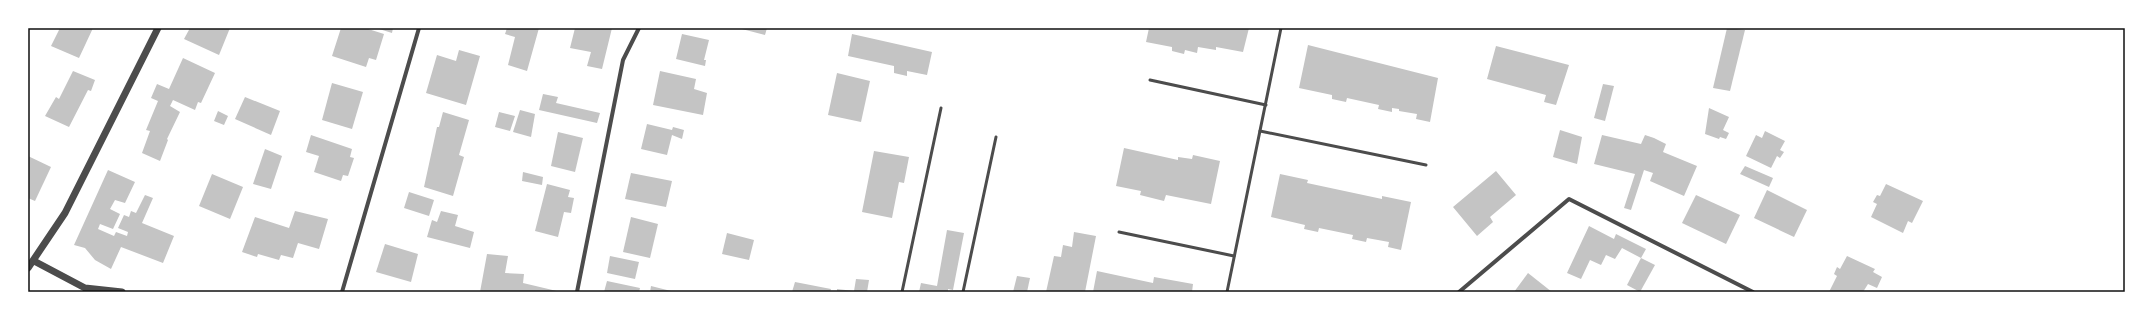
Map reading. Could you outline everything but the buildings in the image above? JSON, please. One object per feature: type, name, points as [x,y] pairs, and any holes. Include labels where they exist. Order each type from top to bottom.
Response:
[{"type":"street","points":[[28,268],[31,260],[65,213],[158,28]]},
{"type":"street","points":[[342,292],[419,28]]},
{"type":"street","points":[[577,292],[623,60],[639,28]]},
{"type":"street","points":[[1459,292],[1569,199],[1753,292]]},
{"type":"street","points":[[31,260],[85,288],[122,292]]},
{"type":"lane","points":[[1227,292],[1282,28]]},
{"type":"lane","points":[[1150,80],[1266,105]]},
{"type":"lane","points":[[902,292],[941,108]]},
{"type":"lane","points":[[1260,131],[1426,165]]},
{"type":"lane","points":[[963,292],[996,137]]},
{"type":"lane","points":[[1119,232],[1234,256]]}]
